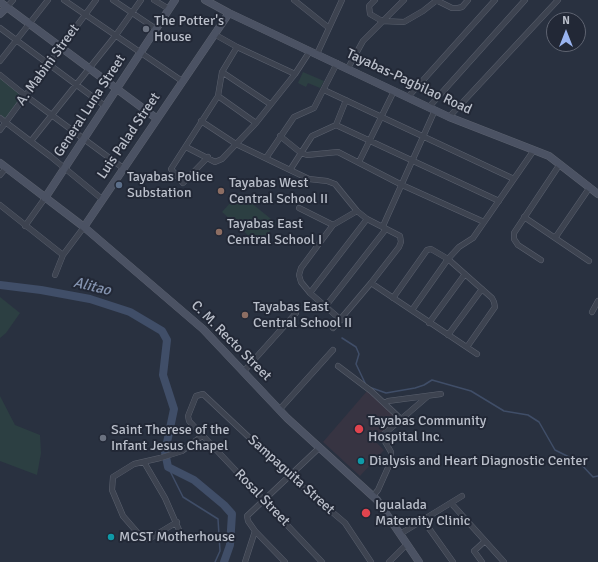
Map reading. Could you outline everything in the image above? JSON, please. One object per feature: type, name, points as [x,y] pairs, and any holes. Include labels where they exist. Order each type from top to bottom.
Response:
[{"type":"main road","name":"General Luna Street","points":[[45,198],[176,0]]},
{"type":"main road","name":"Tayabas-Pagbilao Road","points":[[205,0],[228,13],[314,52],[432,109],[534,150],[560,164],[598,194]]},
{"type":"main road","points":[[0,2],[156,118]]},
{"type":"main road","points":[[0,14],[7,7]]},
{"type":"main road","name":"Luis Palad Street","points":[[84,228],[156,118],[228,13]]},
{"type":"main road","name":"C. M. Recto Street","points":[[0,162],[84,228],[203,329],[319,448],[373,496],[419,562]]},
{"type":"street","points":[[7,7],[12,0]]},
{"type":"street","points":[[0,61],[48,0]]},
{"type":"street","points":[[64,0],[182,81]]},
{"type":"street","name":"A. Mabini Street","points":[[0,130],[96,0]]},
{"type":"street","points":[[113,0],[156,29]]},
{"type":"street","points":[[31,141],[116,35],[141,0]]},
{"type":"street","points":[[154,0],[169,9]]},
{"type":"street","points":[[294,0],[329,28]]},
{"type":"street","points":[[375,0],[369,6],[368,10],[370,14],[382,21],[404,22],[423,11],[436,0],[452,8],[462,7],[468,0]]},
{"type":"street","points":[[348,68],[358,47],[404,0]]},
{"type":"street","points":[[408,97],[496,0]]},
{"type":"street","points":[[325,308],[385,228],[423,136],[432,109],[525,0]]},
{"type":"street","points":[[450,117],[558,0]]},
{"type":"street","points":[[186,146],[216,162],[222,159],[256,123],[314,52],[329,28],[340,1]]},
{"type":"street","points":[[0,28],[105,106]]},
{"type":"street","points":[[214,34],[237,47],[295,74]]},
{"type":"street","points":[[208,157],[185,183],[182,183],[171,169],[218,96],[222,72],[237,47]]},
{"type":"street","points":[[266,158],[294,117],[314,108],[337,63]]},
{"type":"street","points":[[222,72],[270,104]]},
{"type":"street","points":[[0,75],[51,116],[123,168]]},
{"type":"street","points":[[324,90],[514,179]]},
{"type":"street","points":[[359,162],[394,91]]},
{"type":"street","points":[[218,96],[256,123]]},
{"type":"street","points":[[290,170],[312,136],[336,125],[346,100]]},
{"type":"street","points":[[0,118],[31,141],[102,199]]},
{"type":"street","points":[[201,121],[236,144],[309,180],[327,181],[335,184],[357,211],[368,219],[400,236],[401,242],[371,283],[333,328]]},
{"type":"street","points":[[336,125],[499,201]]},
{"type":"street","points":[[280,136],[301,153],[338,152],[402,185],[484,222]]},
{"type":"street","points":[[412,310],[448,259],[459,247],[472,238],[534,150]]},
{"type":"street","points":[[541,260],[518,244],[514,239],[514,233],[560,164]]},
{"type":"street","points":[[0,176],[6,168]]},
{"type":"street","points":[[555,238],[590,187]]},
{"type":"street","name":"General Luna Street","points":[[25,226],[45,198]]},
{"type":"street","points":[[0,205],[64,255]]},
{"type":"street","points":[[299,208],[333,225]]},
{"type":"street","points":[[341,320],[325,308],[310,293],[301,282],[299,275],[301,268],[333,225],[357,211]]},
{"type":"street","points":[[524,217],[589,260]]},
{"type":"street","points":[[310,293],[368,219]]},
{"type":"street","name":"Luis Palad Street","points":[[55,275],[64,255],[84,228]]},
{"type":"street","points":[[393,298],[427,250],[431,249],[448,259],[492,298],[495,307],[467,347]]},
{"type":"street","points":[[429,323],[465,274]]},
{"type":"street","points":[[371,283],[477,354]]},
{"type":"street","points":[[448,335],[482,289]]},
{"type":"street","points":[[592,312],[598,301]]},
{"type":"street","points":[[244,371],[296,313]]},
{"type":"street","points":[[280,409],[333,350]]},
{"type":"street","points":[[338,366],[385,403],[401,419]]},
{"type":"street","name":"Sampaguita Street","points":[[188,416],[196,396],[203,394],[289,475],[345,523],[371,562]]},
{"type":"street","points":[[385,403],[388,401],[441,394]]},
{"type":"street","points":[[373,496],[378,490],[392,462],[391,452],[384,438],[384,434],[428,396]]},
{"type":"street","name":"Rosal Street","points":[[188,416],[202,436],[264,499],[322,562]]},
{"type":"street","points":[[177,522],[146,539],[143,539],[123,516],[112,490],[113,477],[134,464],[182,451],[202,436]]},
{"type":"street","points":[[285,562],[256,531],[248,521],[247,516],[319,448]]},
{"type":"street","points":[[144,462],[177,522],[182,539]]},
{"type":"street","points":[[400,534],[462,496]]},
{"type":"street","points":[[451,503],[504,562]]},
{"type":"street","points":[[423,520],[453,562]]},
{"type":"street","points":[[247,561],[256,531]]},
{"type":"street","points":[[482,562],[474,551],[484,541]]},
{"type":"street","points":[[389,562],[406,545]]},
{"type":"shaded area","points":[[303,72],[324,81],[320,88],[308,83],[306,87],[298,83]]},
{"type":"shaded area","points":[[0,75],[26,96],[6,123],[0,118]]},
{"type":"shaded area","points":[[239,193],[276,223],[259,245],[222,212]]},
{"type":"shaded area","points":[[0,297],[20,313],[6,333],[0,338]]},
{"type":"shaded area","name":"Tayabas Community Hospital Inc.","points":[[367,391],[396,417],[375,441],[384,450],[360,476],[323,442]]},
{"type":"shaded area","points":[[0,396],[15,425],[40,435],[41,453],[37,475],[0,461]]},
{"type":"waterway","name":"Alitao","points":[[0,285],[41,290],[90,299],[130,312],[162,331],[167,340],[163,375],[174,409],[165,452],[168,467],[194,480],[224,505],[232,514],[230,545],[224,562]]},
{"type":"waterway","points":[[342,338],[356,347],[359,354],[356,364],[366,385]]},
{"type":"waterway","points":[[369,387],[386,393],[415,388],[432,380],[471,391],[504,411],[528,415],[539,422],[555,450],[579,462],[593,477],[598,476]]},
{"type":"waterway","points":[[168,467],[183,497],[218,519],[220,551],[215,562]]},
{"type":"place","name":"The Potter's House","points":[[146,29]]},
{"type":"place","name":"Tayabas Police Substation","points":[[119,185]]},
{"type":"place","name":"Tayabas West Central School II","points":[[221,191]]},
{"type":"place","name":"Tayabas East Central School I","points":[[219,232]]},
{"type":"place","name":"Tayabas East Central School II","points":[[245,315]]},
{"type":"place","name":"Tayabas Community Hospital Inc.","points":[[359,429]]},
{"type":"place","name":"Saint Therese of the Infant Jesus Chapel","points":[[103,438]]},
{"type":"place","name":"Dialysis and Heart Diagnostic Center","points":[[361,461]]},
{"type":"place","name":"Igualada Maternity Clinic","points":[[366,513]]},
{"type":"place","name":"MCST Motherhouse","points":[[111,537]]}]
